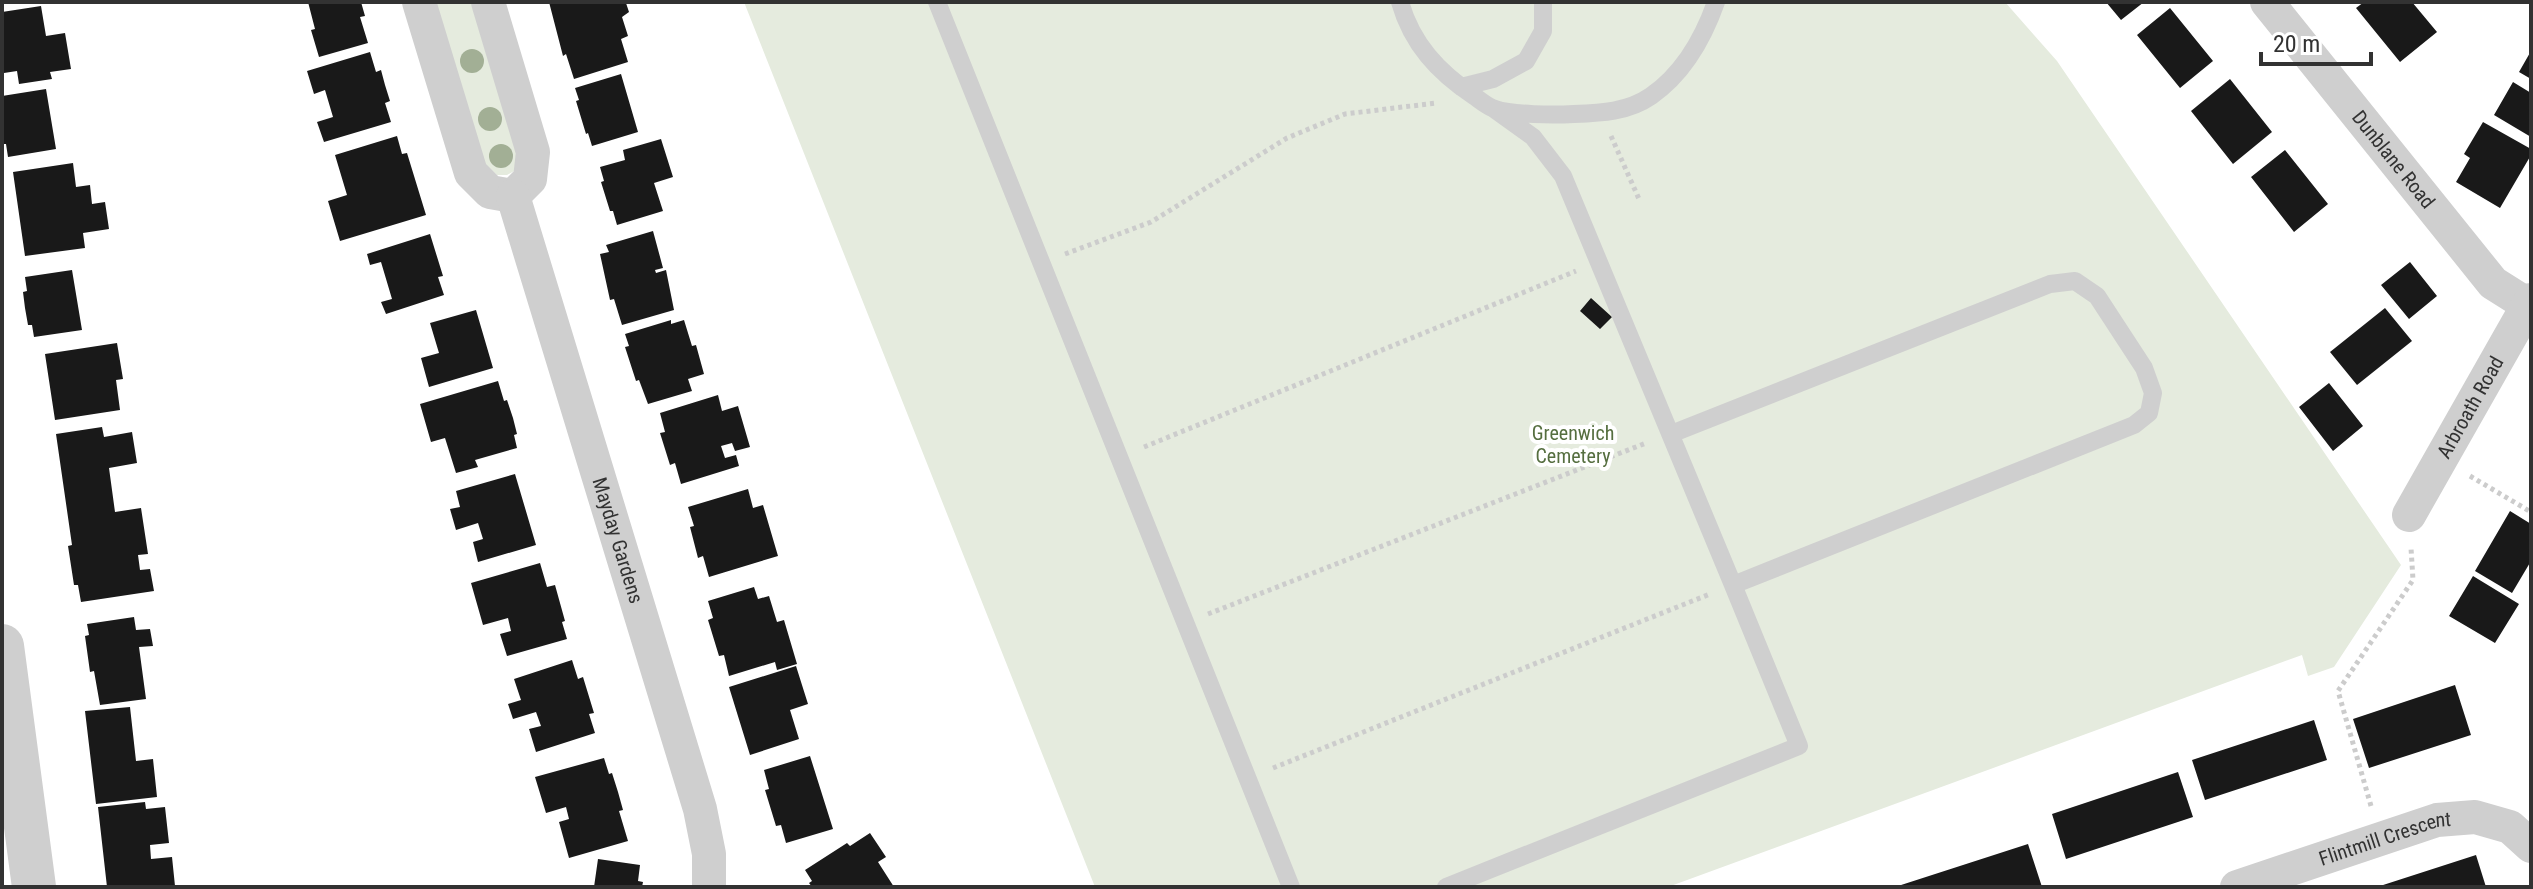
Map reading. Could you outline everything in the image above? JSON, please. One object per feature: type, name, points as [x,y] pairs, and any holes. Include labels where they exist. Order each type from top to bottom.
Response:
[{"type":"street","points":[[419,2],[471,173],[490,192],[513,196],[530,179],[533,152],[488,2]]},
{"type":"street","name":"Dunblane Road","points":[[2267,2],[2493,283],[2530,302]]},
{"type":"street","name":"Mayday Gardens","points":[[513,196],[700,809],[709,854],[709,887]]},
{"type":"street","name":"Arbroath Road","points":[[2409,515],[2530,302]]},
{"type":"street","points":[[2,646],[34,887]]},
{"type":"street","name":"Flintmill Crescent","points":[[2237,887],[2437,820],[2475,817],[2510,827],[2531,846]]},
{"type":"lane","points":[[937,2],[1291,887]]},
{"type":"lane","points":[[1400,2],[1407,25],[1432,63],[1533,137],[1563,176],[1799,746],[1446,887]]},
{"type":"lane","points":[[1469,92],[1526,61],[1543,31],[1543,2]]},
{"type":"lane","points":[[1494,109],[1554,115],[1601,113],[1623,109],[1649,98],[1691,56],[1708,26],[1716,2]]},
{"type":"lane","points":[[1671,434],[2050,284],[2075,281],[2097,296],[2144,368],[2153,393],[2149,413],[2134,425],[1733,585]]},
{"type":"path","points":[[1041,264],[1151,222],[1287,138],[1345,114],[1469,92]]},
{"type":"path","points":[[1601,113],[1639,199]]},
{"type":"path","points":[[1119,457],[1599,262]]},
{"type":"path","points":[[1185,623],[1671,434]]},
{"type":"path","points":[[2441,459],[2531,512]]},
{"type":"path","points":[[2380,838],[2338,691],[2413,580],[2409,515]]},
{"type":"path","points":[[1247,778],[1733,585]]},
{"type":"green space","points":[[434,2],[475,2],[520,151],[516,170],[507,175],[497,175],[483,162]]},
{"type":"green space","name":"Greenwich Cemetery","points":[[744,2],[2005,2],[2057,61],[2401,565],[2334,667],[2308,676],[2302,655],[1668,887],[1095,887]]},
{"type":"building","points":[[308,2],[361,2],[365,16],[360,17],[368,43],[319,57],[311,30],[315,29]]},
{"type":"building","points":[[549,2],[626,3],[629,12],[622,17],[628,36],[621,39],[628,62],[574,79],[566,54],[563,56]]},
{"type":"building","points":[[2106,2],[2144,2],[2121,20]]},
{"type":"building","points":[[2364,2],[2412,2],[2437,32],[2400,62],[2356,8]]},
{"type":"building","points":[[41,6],[46,36],[65,33],[71,69],[50,72],[52,79],[19,84],[17,71],[4,73],[2,12]]},
{"type":"building","points":[[2170,8],[2213,61],[2180,88],[2137,35]]},
{"type":"building","points":[[2531,51],[2531,79],[2519,72]]},
{"type":"building","points":[[370,52],[376,72],[381,70],[390,101],[385,103],[391,122],[324,142],[317,122],[333,117],[325,90],[314,94],[307,71]]},
{"type":"building","points":[[621,74],[638,132],[592,146],[576,101],[579,100],[575,88]]},
{"type":"building","points":[[2230,79],[2272,132],[2233,164],[2191,111]]},
{"type":"building","points":[[2513,82],[2531,93],[2531,137],[2494,115]]},
{"type":"building","points":[[46,89],[56,149],[8,157],[6,144],[2,144],[2,96]]},
{"type":"building","points":[[2483,122],[2531,149],[2531,155],[2500,208],[2456,182],[2470,158],[2464,154]]},
{"type":"building","points":[[397,136],[402,154],[407,153],[426,215],[340,241],[328,201],[347,195],[335,155]]},
{"type":"building","points":[[661,139],[673,177],[654,183],[663,211],[617,225],[601,182],[604,181],[600,167],[625,160],[623,150]]},
{"type":"building","points":[[2285,150],[2328,204],[2294,232],[2251,177]]},
{"type":"building","points":[[73,163],[76,187],[90,185],[92,204],[105,202],[109,229],[83,233],[85,248],[25,256],[13,172]]},
{"type":"building","points":[[653,231],[663,268],[655,270],[656,273],[666,270],[674,310],[622,325],[614,299],[610,300],[600,254],[609,252],[606,245]]},
{"type":"building","points":[[430,234],[443,276],[438,277],[444,295],[386,314],[381,302],[392,299],[381,262],[370,265],[367,254]]},
{"type":"building","points":[[2410,262],[2437,296],[2409,319],[2381,285]]},
{"type":"building","points":[[72,270],[82,330],[34,337],[25,308],[25,277]]},
{"type":"building","points":[[1591,298],[1612,317],[1600,329],[1580,311]]},
{"type":"building","points":[[2385,308],[2412,341],[2357,385],[2330,352]]},
{"type":"building","points":[[476,310],[493,368],[429,387],[421,358],[439,353],[430,323]]},
{"type":"building","points":[[671,320],[671,324],[684,320],[692,346],[696,345],[704,374],[688,379],[692,391],[648,404],[639,380],[636,381],[625,347],[629,346],[625,334]]},
{"type":"building","points":[[117,343],[123,379],[116,380],[120,410],[55,420],[45,354]]},
{"type":"building","points":[[498,381],[513,418],[517,448],[475,460],[478,467],[456,473],[445,438],[431,442],[420,404]]},
{"type":"building","points":[[2329,383],[2363,426],[2333,451],[2299,407]]},
{"type":"building","points":[[718,395],[722,411],[738,406],[750,447],[735,451],[732,443],[721,446],[725,458],[736,455],[739,466],[681,484],[675,463],[670,465],[660,433],[665,432],[660,413]]},
{"type":"building","points":[[102,427],[104,437],[132,432],[137,463],[109,468],[115,512],[141,508],[148,554],[138,555],[140,570],[150,569],[154,591],[81,602],[78,585],[74,585],[68,546],[72,545],[56,434]]},
{"type":"building","points":[[515,474],[536,545],[478,562],[473,542],[483,539],[478,523],[456,530],[450,509],[460,507],[456,491]]},
{"type":"building","points":[[748,489],[753,508],[763,505],[778,556],[709,577],[703,556],[698,558],[688,507]]},
{"type":"building","points":[[2510,511],[2531,524],[2531,561],[2512,593],[2475,571]]},
{"type":"building","points":[[540,563],[547,587],[555,585],[567,639],[507,656],[500,634],[511,631],[508,618],[483,625],[471,583]]},
{"type":"building","points":[[2473,576],[2519,604],[2495,643],[2449,616]]},
{"type":"building","points":[[754,587],[758,599],[769,596],[777,622],[784,620],[797,664],[777,670],[775,662],[729,676],[724,655],[719,656],[708,620],[713,618],[708,601]]},
{"type":"building","points":[[134,617],[136,630],[150,629],[153,646],[139,647],[146,699],[100,705],[94,671],[90,672],[85,636],[89,635],[87,624]]},
{"type":"building","points":[[572,660],[578,679],[583,677],[594,713],[589,714],[595,733],[536,752],[529,729],[541,726],[536,712],[513,719],[508,704],[521,700],[514,679]]},
{"type":"building","points":[[796,666],[808,704],[790,710],[799,739],[750,755],[729,687]]},
{"type":"building","points":[[2455,685],[2471,735],[2369,768],[2353,719]]},
{"type":"building","points":[[130,707],[136,761],[153,759],[157,797],[96,804],[85,711]]},
{"type":"building","points":[[2314,720],[2327,760],[2205,800],[2192,760]]},
{"type":"building","points":[[810,756],[833,829],[786,843],[781,825],[776,826],[765,790],[769,789],[764,770]]},
{"type":"building","points":[[604,758],[618,792],[623,810],[619,811],[628,841],[569,858],[559,822],[569,819],[566,807],[546,813],[535,777]]},
{"type":"building","points":[[2178,772],[2193,817],[2066,859],[2052,814]]},
{"type":"building","points":[[145,802],[146,809],[165,807],[169,843],[150,845],[151,859],[172,857],[175,886],[107,887],[98,807]]},
{"type":"building","points":[[870,833],[886,857],[878,862],[894,887],[812,887],[805,870],[847,843],[850,846]]},
{"type":"building","points":[[2028,844],[2042,887],[1898,886]]},
{"type":"building","points":[[2476,855],[2486,887],[2380,887],[2380,886]]},
{"type":"building","points":[[598,859],[640,865],[638,881],[643,882],[642,887],[594,887]]}]
